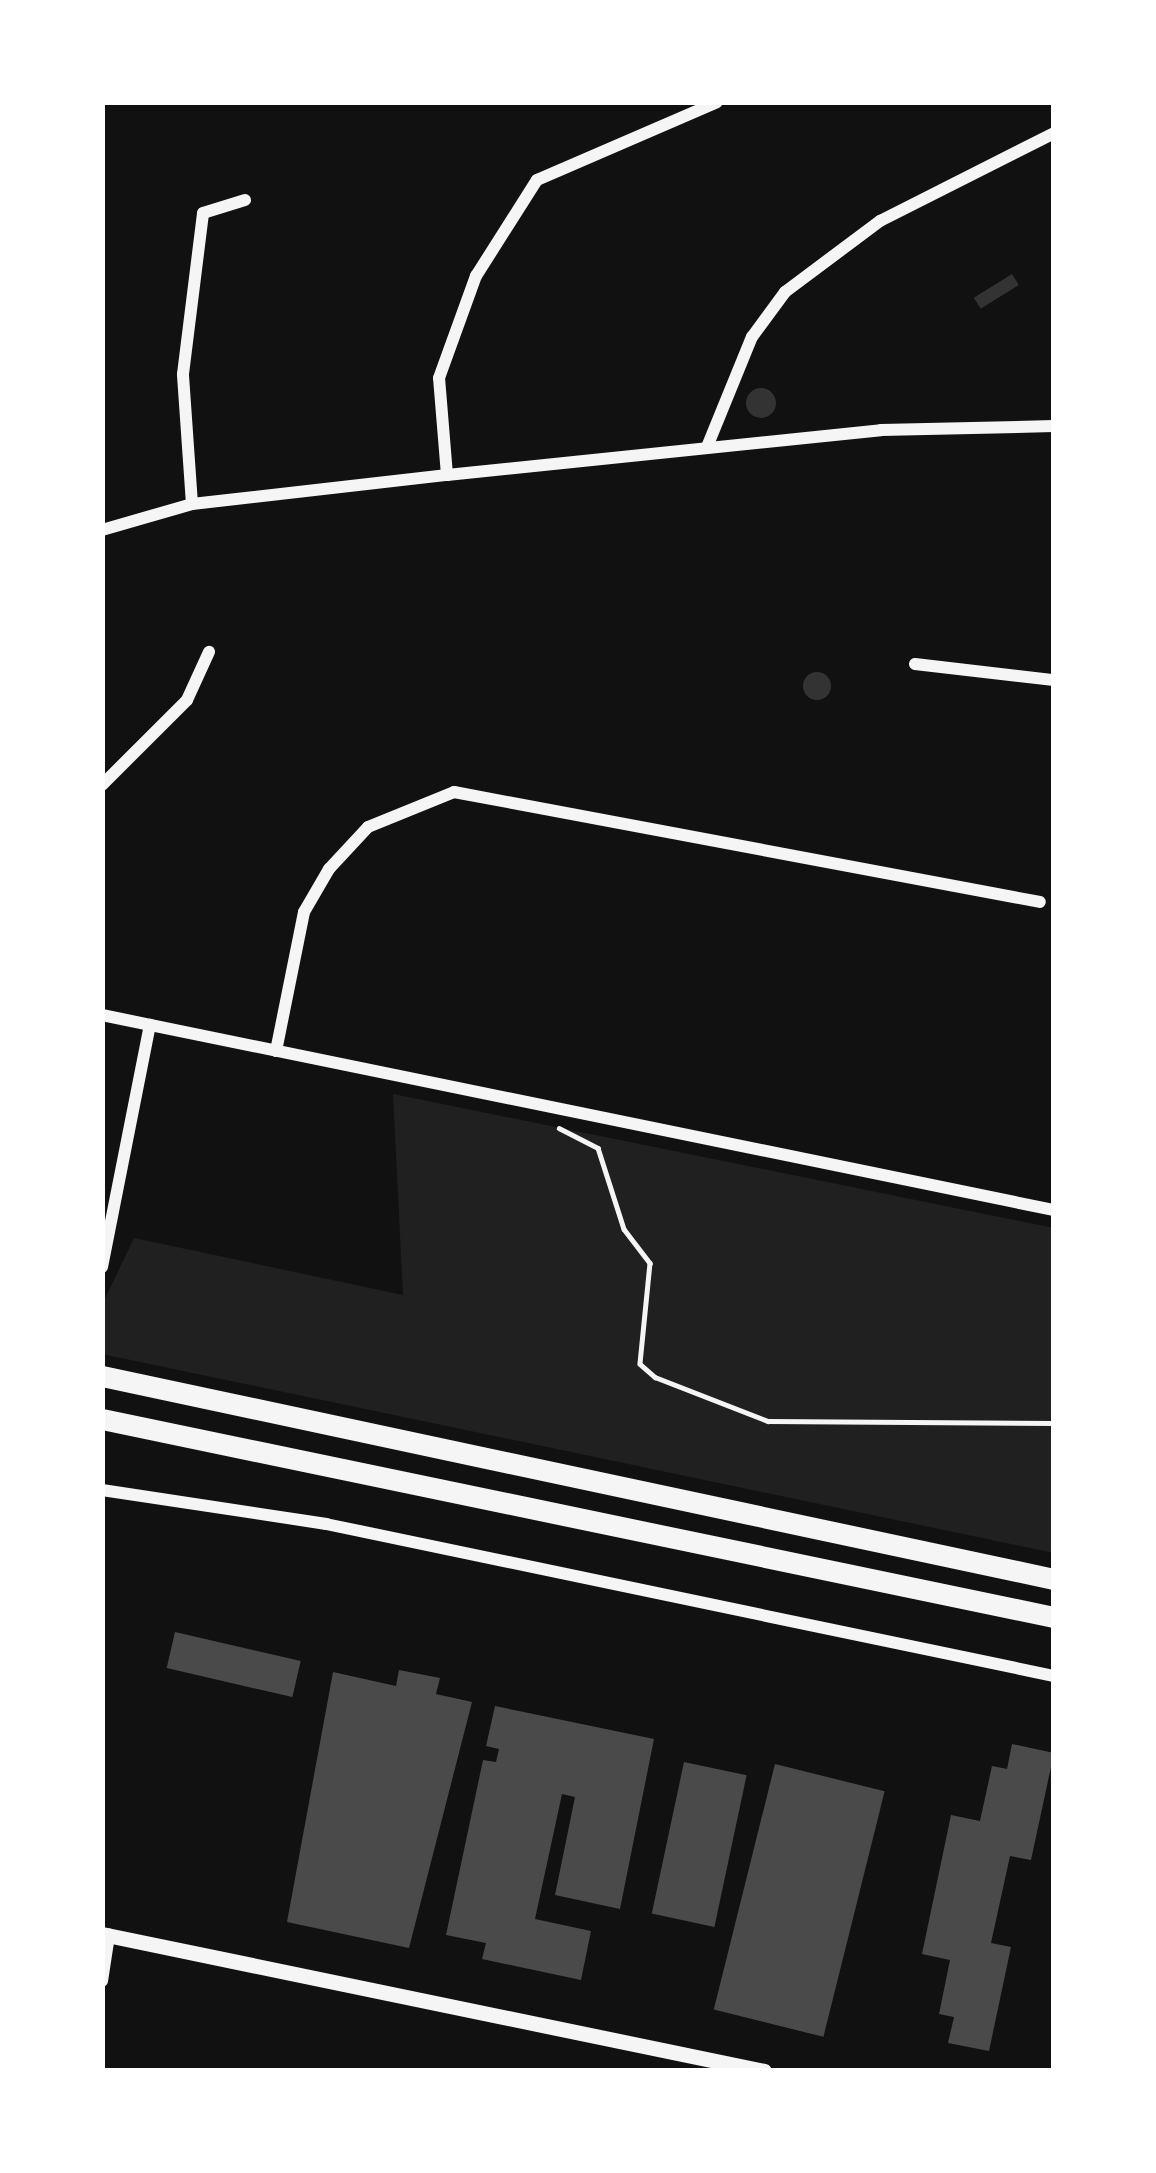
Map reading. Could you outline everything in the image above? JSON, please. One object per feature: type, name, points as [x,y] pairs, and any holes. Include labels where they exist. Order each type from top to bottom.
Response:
[{"type":"highway","points":[[102,1376],[1054,1579]]},
{"type":"highway","points":[[102,1418],[1054,1617]]},
{"type":"street","points":[[447,475],[439,378],[476,276],[537,180],[717,102]]},
{"type":"street","points":[[707,447],[752,337],[785,292],[880,221],[1054,134]]},
{"type":"street","points":[[192,504],[183,374],[203,212],[245,200]]},
{"type":"street","points":[[102,530],[192,504],[447,475],[707,447],[1054,426]]},
{"type":"street","points":[[102,785],[187,700],[208,652]]},
{"type":"street","points":[[916,664],[1054,680]]},
{"type":"street","points":[[276,1051],[304,912],[328,869],[368,827],[454,792],[1040,902]]},
{"type":"street","points":[[102,1015],[1054,1210]]},
{"type":"street","points":[[102,1267],[150,1025]]},
{"type":"street","points":[[102,1490],[326,1524],[1054,1676]]},
{"type":"street","points":[[102,1981],[106,1934],[764,2071]]},
{"type":"path","points":[[556,1108],[554,1125],[598,1148],[624,1229],[650,1263],[640,1364],[656,1377],[768,1421],[1054,1423]]},
{"type":"shaded area","points":[[1012,274],[1019,285],[981,309],[974,298]]},
{"type":"shaded area","points":[[761,388],[776,403],[761,418],[746,403]]},
{"type":"shaded area","points":[[817,672],[827,676],[831,686],[827,696],[817,700],[807,696],[803,686],[807,676]]},
{"type":"shaded area","points":[[393,1094],[1054,1228],[1054,1553],[102,1354],[102,1305],[134,1238],[403,1295]]},
{"type":"building","points":[[175,1632],[301,1661],[292,1697],[167,1668]]},
{"type":"building","points":[[399,1670],[440,1678],[436,1694],[472,1702],[409,1948],[287,1922],[333,1672],[396,1686]]},
{"type":"building","points":[[495,1706],[654,1739],[620,1909],[555,1895],[575,1797],[562,1794],[535,1919],[591,1931],[581,1980],[482,1959],[486,1943],[446,1935],[483,1760],[496,1762],[499,1749],[486,1746]]},
{"type":"building","points":[[1012,1744],[1054,1753],[1031,1860],[1010,1856],[991,1943],[1011,1947],[989,2051],[948,2043],[954,2017],[939,2014],[950,1960],[922,1954],[951,1815],[980,1821],[992,1766],[1007,1769]]},
{"type":"building","points":[[684,1762],[747,1775],[714,1927],[652,1914]]},
{"type":"building","points":[[775,1764],[885,1791],[823,2037],[714,2009]]}]
